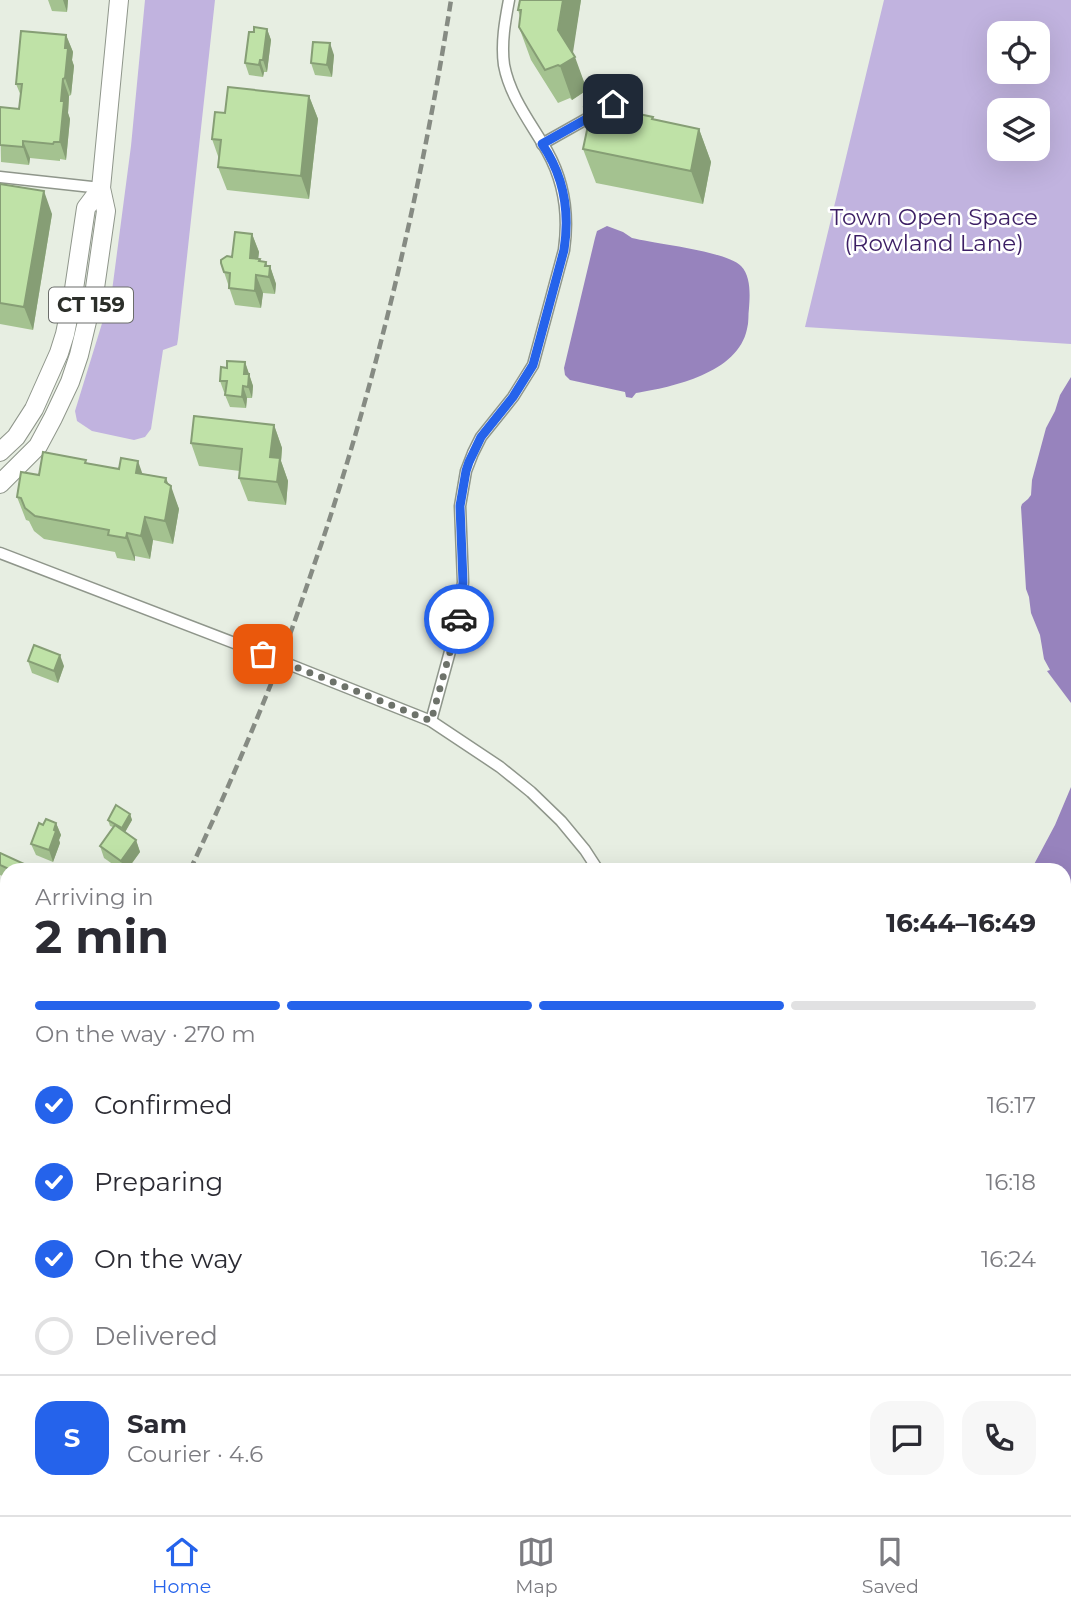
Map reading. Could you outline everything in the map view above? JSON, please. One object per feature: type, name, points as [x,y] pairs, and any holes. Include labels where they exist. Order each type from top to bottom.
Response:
[{"type":"main road","name":"CT 159","points":[[0,484],[38,446],[70,382],[79,355],[94,288],[106,211],[101,188],[119,0]]},
{"type":"main road","name":"CT 159","points":[[0,452],[16,436],[34,409],[59,353],[74,289],[86,208],[101,188]]},
{"type":"main road","points":[[59,353],[79,355]]},
{"type":"main road","points":[[34,409],[53,418]]},
{"type":"street","points":[[431,721],[461,607],[463,570],[460,506],[466,471],[481,437],[513,397],[533,365],[567,234],[561,182],[516,100],[504,64],[503,41],[509,0]]},
{"type":"street","points":[[542,144],[613,104]]},
{"type":"street","points":[[0,177],[101,188]]},
{"type":"street","points":[[0,553],[431,721],[500,767],[531,792],[561,821],[593,863]]},
{"type":"green space","points":[[145,0],[215,0],[177,345],[163,350],[151,429],[145,437],[134,440],[92,431],[77,421],[75,411],[112,291],[131,146]]},
{"type":"green space","name":"Town Open Space (Rowland Lane)","points":[[884,0],[1071,0],[1071,344],[805,327]]},
{"type":"shaded area","points":[[607,226],[632,238],[706,252],[741,266],[747,275],[749,286],[748,324],[741,344],[731,357],[702,375],[668,387],[636,393],[632,398],[626,397],[625,392],[570,380],[565,375],[564,368],[595,238],[597,231]]},
{"type":"shaded area","points":[[1071,377],[1071,703],[1047,671],[1050,670],[1044,659],[1040,635],[1031,613],[1026,589],[1021,507],[1031,495],[1032,480],[1046,428]]},
{"type":"shaded area","points":[[1071,787],[1071,863],[1035,863]]},
{"type":"building","points":[[520,0],[563,0],[558,30],[575,57],[560,66],[545,70],[519,27]]},
{"type":"building","points":[[254,27],[267,29],[263,60],[260,60],[259,65],[245,63],[249,32],[254,32]]},
{"type":"building","points":[[21,31],[66,35],[65,48],[68,48],[61,101],[64,101],[60,142],[53,144],[23,141],[23,147],[0,145],[0,107],[19,109],[22,84],[16,84]]},
{"type":"building","points":[[313,42],[330,43],[327,65],[311,63]]},
{"type":"building","points":[[228,87],[309,96],[301,176],[218,167],[221,140],[212,139],[215,112],[225,113]]},
{"type":"building","points":[[600,98],[607,110],[639,117],[639,114],[699,129],[691,171],[583,149],[590,116],[584,107]]},
{"type":"building","points":[[0,184],[44,191],[24,307],[0,303]]},
{"type":"building","points":[[235,232],[252,234],[250,258],[260,259],[259,261],[266,262],[265,266],[270,266],[269,277],[256,275],[255,291],[229,288],[230,273],[224,272],[221,260],[227,256],[232,257]]},
{"type":"building","points":[[227,361],[245,362],[244,374],[249,374],[248,387],[243,386],[242,397],[225,395],[227,381],[220,381],[221,367],[227,368]]},
{"type":"building","points":[[194,416],[274,425],[270,457],[280,458],[277,482],[239,478],[242,449],[191,443]]},
{"type":"building","points":[[43,452],[119,469],[121,458],[138,461],[136,473],[166,478],[165,482],[171,486],[165,521],[145,517],[141,536],[127,533],[126,538],[108,535],[109,530],[35,516],[25,508],[21,498],[17,497],[21,472],[39,475]]},
{"type":"building","points":[[34,645],[60,655],[54,671],[28,661]]},
{"type":"building","points":[[116,805],[130,814],[122,828],[108,820]]},
{"type":"building","points":[[46,819],[56,823],[49,850],[31,844],[39,823],[43,825]]},
{"type":"building","points":[[115,825],[136,840],[121,861],[100,846]]},
{"type":"building","points":[[0,853],[22,863],[0,863]]},
{"type":"railway","points":[[193,863],[238,764],[282,656],[342,478],[380,344],[413,207],[451,0]]},
{"type":"way so far","points":[[263,654],[431,721],[459,619]]},
{"type":"route","points":[[459,619],[463,594],[460,506],[466,471],[481,437],[520,388],[533,365],[567,234],[561,182],[542,144],[613,104]]}]
